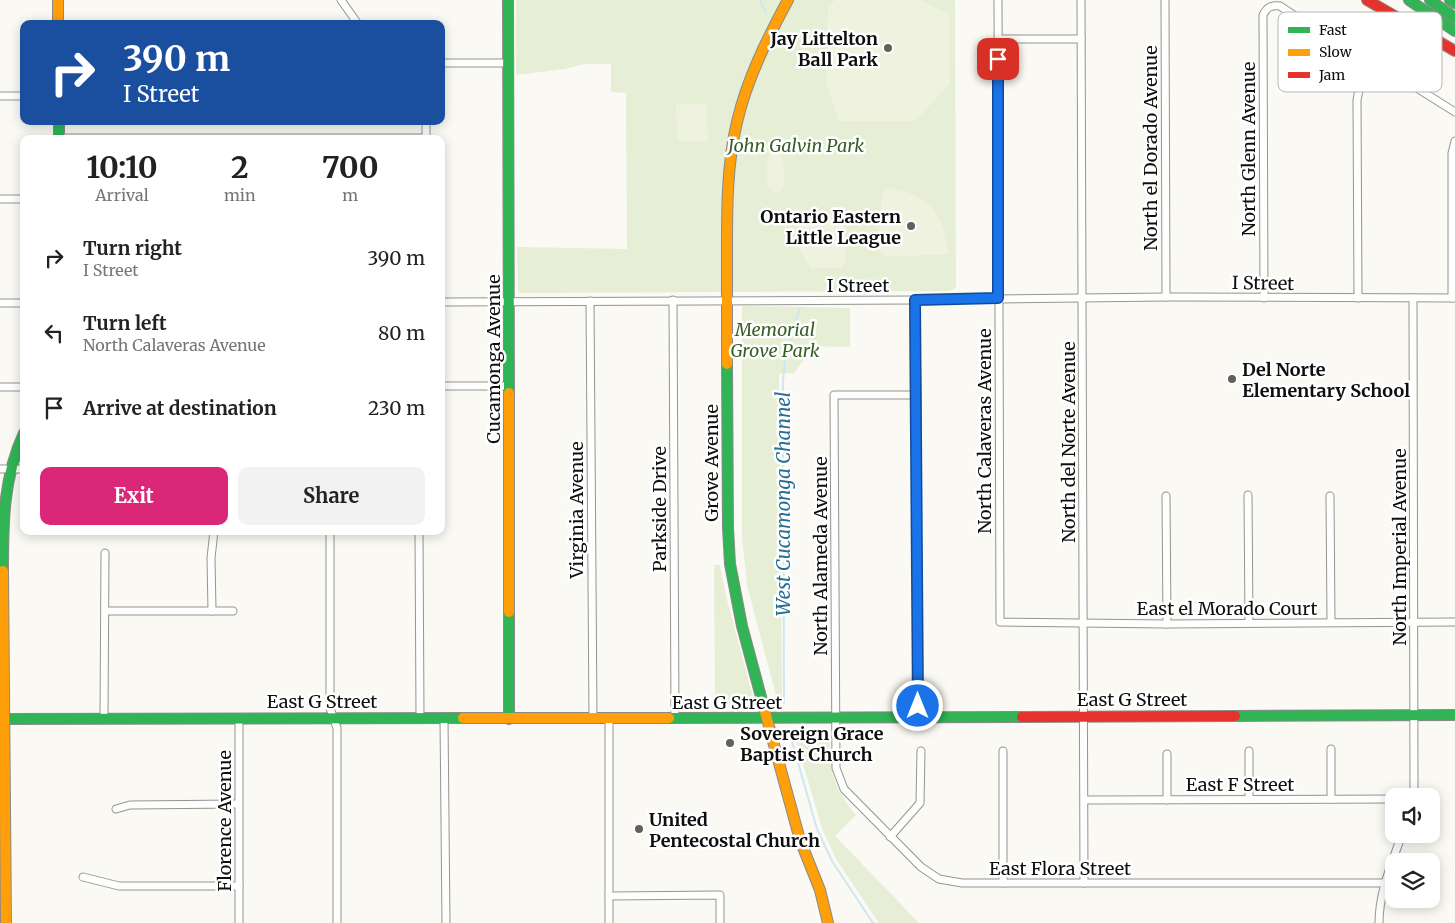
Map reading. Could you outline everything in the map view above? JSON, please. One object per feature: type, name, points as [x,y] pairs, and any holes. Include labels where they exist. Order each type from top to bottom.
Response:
[{"type":"main road","points":[[58,0],[58,20]]},
{"type":"main road","name":"Cucamonga Avenue","points":[[508,0],[509,719]]},
{"type":"main road","name":"Grove Avenue","points":[[788,0],[761,51],[738,118],[730,161],[727,202],[728,528],[730,564],[742,626],[800,840],[820,890],[828,923]]},
{"type":"main road","points":[[1367,0],[1388,12]]},
{"type":"main road","points":[[1409,0],[1427,12]]},
{"type":"main road","points":[[1430,0],[1455,18]]},
{"type":"main road","points":[[1450,0],[1455,3]]},
{"type":"main road","points":[[1442,22],[1455,31]]},
{"type":"main road","points":[[1442,43],[1455,50]]},
{"type":"main road","points":[[6,923],[3,858],[2,517],[5,469],[20,441]]},
{"type":"main road","name":"East G Street","points":[[2,719],[1455,715]]},
{"type":"street","points":[[341,0],[355,20]]},
{"type":"street","name":"North Calaveras Avenue","points":[[998,0],[1000,622]]},
{"type":"street","name":"North del Norte Avenue","points":[[1081,0],[1085,716],[1084,883]]},
{"type":"street","name":"North el Dorado Avenue","points":[[1164,0],[1166,297]]},
{"type":"street","name":"North Glenn Avenue","points":[[1264,298],[1262,15],[1266,8],[1272,5],[1280,6],[1289,12]]},
{"type":"street","points":[[998,39],[1081,39]]},
{"type":"street","points":[[445,63],[508,63]]},
{"type":"street","points":[[1358,298],[1357,100],[1359,92]]},
{"type":"street","points":[[1423,92],[1455,112]]},
{"type":"street","points":[[0,96],[20,96]]},
{"type":"street","points":[[1453,298],[1452,153],[1455,142]]},
{"type":"street","points":[[0,199],[20,199]]},
{"type":"street","name":"I Street","points":[[445,302],[1166,297],[1453,298]]},
{"type":"street","name":"North Imperial Avenue","points":[[1413,298],[1414,788]]},
{"type":"street","name":"Parkside Drive","points":[[672,300],[675,718]]},
{"type":"street","points":[[915,300],[918,716]]},
{"type":"street","name":"Virginia Avenue","points":[[590,301],[593,718]]},
{"type":"street","points":[[0,303],[20,303]]},
{"type":"street","points":[[445,386],[509,386]]},
{"type":"street","points":[[0,387],[20,387]]},
{"type":"street","name":"North Alameda Avenue","points":[[836,717],[834,395],[917,395]]},
{"type":"street","points":[[5,469],[20,469]]},
{"type":"street","points":[[1248,495],[1249,624]]},
{"type":"street","points":[[1166,496],[1167,624]]},
{"type":"street","points":[[1330,496],[1330,622]]},
{"type":"street","points":[[212,611],[214,535]]},
{"type":"street","points":[[330,535],[330,708],[337,728],[337,923]]},
{"type":"street","points":[[420,535],[420,717]]},
{"type":"street","points":[[104,718],[105,553]]},
{"type":"street","points":[[105,611],[233,611]]},
{"type":"street","name":"East el Morado Court","points":[[1000,622],[1167,624],[1455,622]]},
{"type":"street","name":"East Flora Street","points":[[836,717],[836,768],[844,789],[921,868],[939,879],[962,883],[1385,883]]},
{"type":"street","name":"Florence Avenue","points":[[238,718],[239,923]]},
{"type":"street","points":[[444,718],[446,923]]},
{"type":"street","points":[[609,718],[609,923]]},
{"type":"street","points":[[1331,749],[1331,799]]},
{"type":"street","points":[[1003,751],[1003,883]]},
{"type":"street","points":[[1249,751],[1249,800]]},
{"type":"street","points":[[890,837],[920,804],[921,752]]},
{"type":"street","points":[[1167,754],[1167,800]]},
{"type":"street","name":"East F Street","points":[[1085,800],[1385,799]]},
{"type":"street","points":[[116,809],[130,805],[238,804]]},
{"type":"street","points":[[83,877],[119,886],[239,886]]},
{"type":"street","points":[[1379,923],[1380,903],[1385,883]]},
{"type":"street","points":[[609,896],[720,895],[720,923]]},
{"type":"green space","name":"John Galvin Park","points":[[516,0],[955,0],[956,288],[949,291],[520,293],[518,291],[517,247],[627,249],[626,93],[611,92],[611,64],[584,64],[565,69],[516,75]]},
{"type":"green space","name":"Jay Littelton Ball Park","points":[[835,0],[920,0],[949,14],[950,84],[915,121],[839,122],[826,82],[828,6]]},
{"type":"green space","points":[[676,104],[707,104],[708,142],[677,141]]},
{"type":"green space","points":[[780,151],[784,175],[783,188],[777,193],[769,187],[766,175],[770,152]]},
{"type":"green space","name":"Ontario Eastern Little League","points":[[888,187],[915,195],[932,208],[943,227],[949,254],[885,257],[878,249],[882,193]]},
{"type":"green space","points":[[825,214],[845,217],[845,262],[841,268],[811,268],[792,240],[801,220]]},
{"type":"green space","name":"Memorial Grove Park","points":[[742,306],[850,308],[850,347],[814,346],[794,373],[779,374],[782,703],[778,703],[747,585],[742,536]]},
{"type":"green space","points":[[714,565],[720,565],[727,600],[754,701],[750,707],[715,706]]},
{"type":"green space","points":[[793,730],[829,732],[830,757],[834,776],[841,794],[856,815],[835,836],[919,923],[879,923],[836,859],[822,828]]},
{"type":"waterway","name":"West Cucamonga Channel","points":[[760,0],[766,12]]},
{"type":"waterway","name":"West Cucamonga Channel","points":[[784,703],[783,381],[786,350],[800,308]]},
{"type":"waterway","name":"West Cucamonga Channel","points":[[789,731],[817,829],[832,861],[873,923]]},
{"type":"traffic: fast","points":[[508,0],[509,393]]},
{"type":"traffic: fast","points":[[1409,0],[1427,12]]},
{"type":"traffic: fast","points":[[1430,0],[1455,18]]},
{"type":"traffic: fast","points":[[1450,0],[1455,3]]},
{"type":"traffic: fast","points":[[1442,22],[1455,31]]},
{"type":"traffic: fast","points":[[59,125],[59,135]]},
{"type":"traffic: fast","points":[[727,364],[730,564],[742,626],[764,708]]},
{"type":"traffic: fast","points":[[3,571],[4,518],[8,484],[20,443]]},
{"type":"traffic: fast","points":[[509,612],[509,719]]},
{"type":"traffic: fast","points":[[1235,716],[1455,715]]},
{"type":"traffic: fast","points":[[669,718],[1022,717]]},
{"type":"traffic: fast","points":[[0,719],[463,718]]},
{"type":"traffic: slow","points":[[58,0],[58,20]]},
{"type":"traffic: slow","points":[[727,364],[727,234],[729,170],[734,138],[746,90],[765,44],[788,0]]},
{"type":"traffic: slow","points":[[509,393],[509,612]]},
{"type":"traffic: slow","points":[[3,571],[6,923]]},
{"type":"traffic: slow","points":[[764,708],[800,840],[820,890],[828,923]]},
{"type":"traffic: slow","points":[[463,718],[669,718]]},
{"type":"traffic: jam","points":[[1367,0],[1388,12]]},
{"type":"traffic: jam","points":[[1442,43],[1455,51]]},
{"type":"traffic: jam","points":[[1022,717],[1235,716]]},
{"type":"place","name":"Jay Littelton Ball Park","points":[[888,48]]},
{"type":"place","name":"Ontario Eastern Little League","points":[[911,226]]},
{"type":"place","name":"Del Norte Elementary School","points":[[1232,379]]},
{"type":"place","name":"Sovereign Grace Baptist Church","points":[[730,743]]},
{"type":"place","name":"United Pentecostal Church","points":[[639,829]]},
{"type":"route","points":[[918,706],[915,300],[998,298],[998,59]]}]
